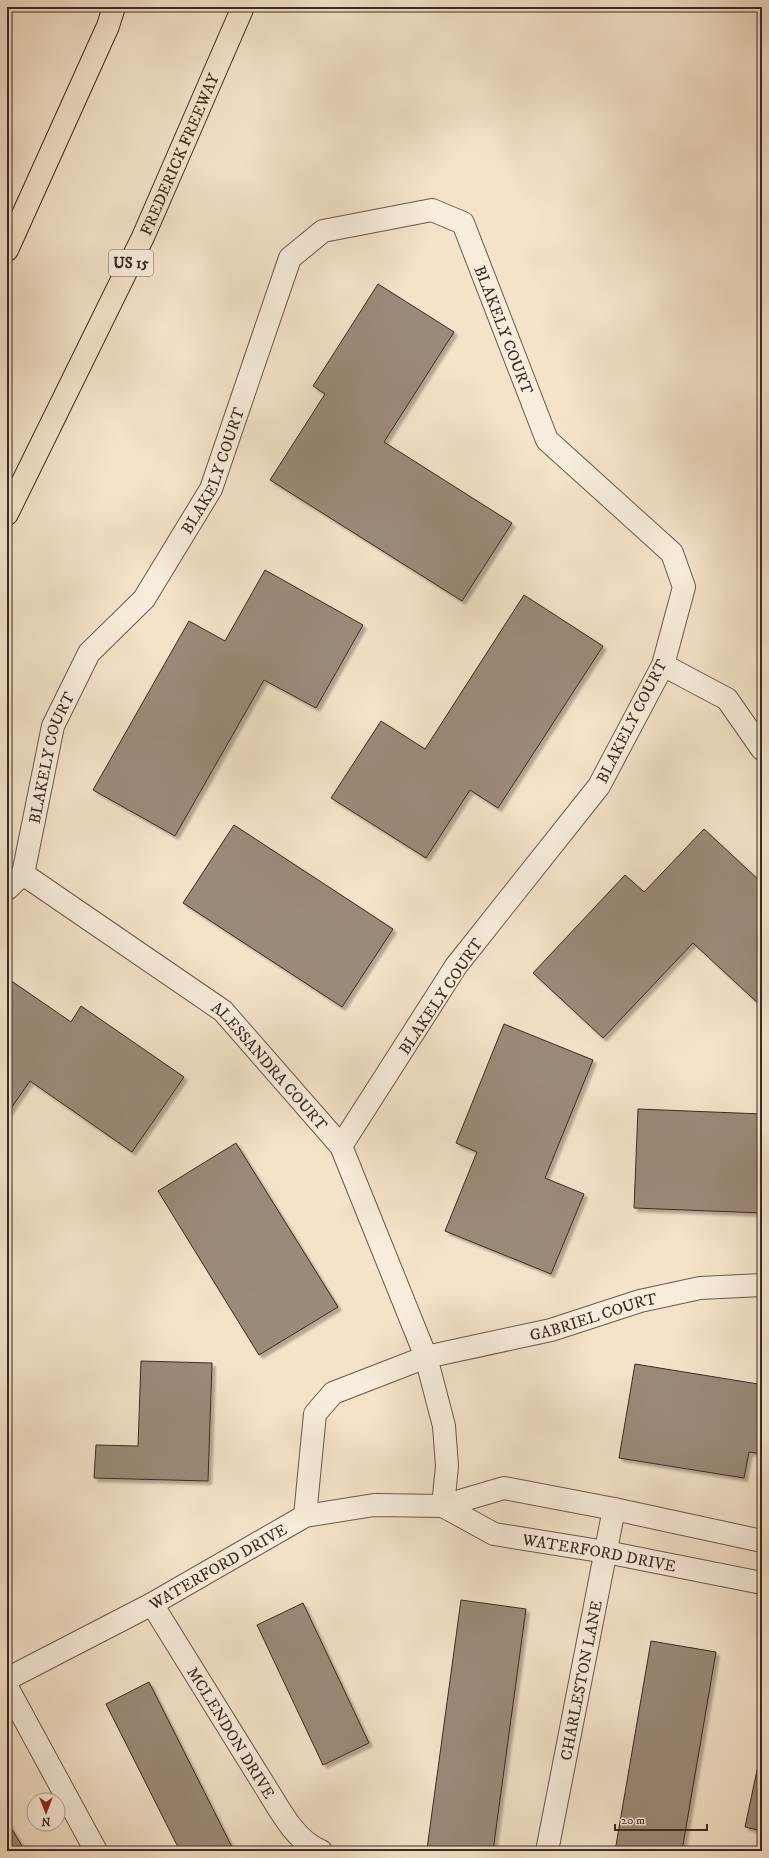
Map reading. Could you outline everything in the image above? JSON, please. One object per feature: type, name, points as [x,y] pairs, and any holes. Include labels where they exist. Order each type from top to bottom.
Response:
[{"type":"highway","name":"FREDERICK FREEWAY","points":[[7,514],[143,237],[242,7]]},
{"type":"highway","points":[[7,250],[111,13]]},
{"type":"street","name":"BLAKELY COURT","points":[[22,874],[53,726],[89,653],[144,599],[211,489],[290,258],[323,231],[432,210],[463,223],[547,440],[672,554],[684,587],[663,665],[599,786],[456,966],[341,1146]]},
{"type":"street","points":[[663,665],[727,699],[762,749]]},
{"type":"street","points":[[7,889],[22,874]]},
{"type":"street","name":"ALESSANDRA COURT","points":[[22,874],[223,1011],[341,1146],[426,1357],[444,1426],[447,1466],[443,1506]]},
{"type":"street","name":"GABRIEL COURT","points":[[426,1357],[550,1330],[640,1301],[700,1288],[762,1284]]},
{"type":"street","points":[[305,1516],[315,1414],[333,1393],[426,1357]]},
{"type":"street","name":"WATERFORD DRIVE","points":[[7,1679],[152,1604],[305,1516],[374,1505],[443,1506],[504,1488],[614,1508],[762,1541]]},
{"type":"street","name":"WATERFORD DRIVE","points":[[443,1506],[494,1534],[606,1552],[762,1583]]},
{"type":"street","name":"CHARLESTON LANE","points":[[547,1851],[614,1508]]},
{"type":"street","name":"MCLENDON DRIVE","points":[[152,1604],[286,1822],[314,1848],[321,1851]]},
{"type":"street","points":[[7,1687],[96,1851]]},
{"type":"building","points":[[378,284],[454,332],[384,442],[512,523],[462,601],[270,480],[325,394],[313,386]]},
{"type":"building","points":[[265,570],[363,625],[316,708],[264,680],[175,836],[93,790],[189,621],[225,641]]},
{"type":"building","points":[[524,595],[603,646],[498,808],[470,790],[426,858],[331,798],[381,721],[425,749]]},
{"type":"building","points":[[234,825],[393,929],[342,1007],[183,903]]},
{"type":"building","points":[[704,829],[762,883],[762,1007],[693,943],[603,1038],[533,973],[625,875],[644,892]]},
{"type":"building","points":[[7,978],[71,1022],[81,1006],[184,1077],[132,1152],[30,1081],[7,1114]]},
{"type":"building","points":[[504,1024],[593,1060],[545,1178],[584,1194],[551,1274],[445,1231],[477,1152],[456,1143]]},
{"type":"building","points":[[638,1109],[762,1114],[762,1213],[634,1208]]},
{"type":"building","points":[[236,1143],[338,1307],[259,1355],[158,1191]]},
{"type":"building","points":[[141,1361],[212,1363],[208,1481],[94,1478],[96,1445],[138,1446]]},
{"type":"building","points":[[635,1364],[758,1384],[762,1364],[762,1454],[749,1452],[744,1478],[619,1458]]},
{"type":"building","points":[[461,1600],[526,1609],[493,1851],[427,1849]]},
{"type":"building","points":[[303,1603],[369,1743],[323,1765],[257,1625]]},
{"type":"building","points":[[651,1641],[716,1652],[682,1851],[615,1851]]},
{"type":"building","points":[[149,1682],[234,1851],[180,1851],[106,1704]]},
{"type":"building","points":[[762,1747],[762,1831],[745,1827]]},
{"type":"building","points":[[7,1821],[25,1851],[7,1851]]}]
